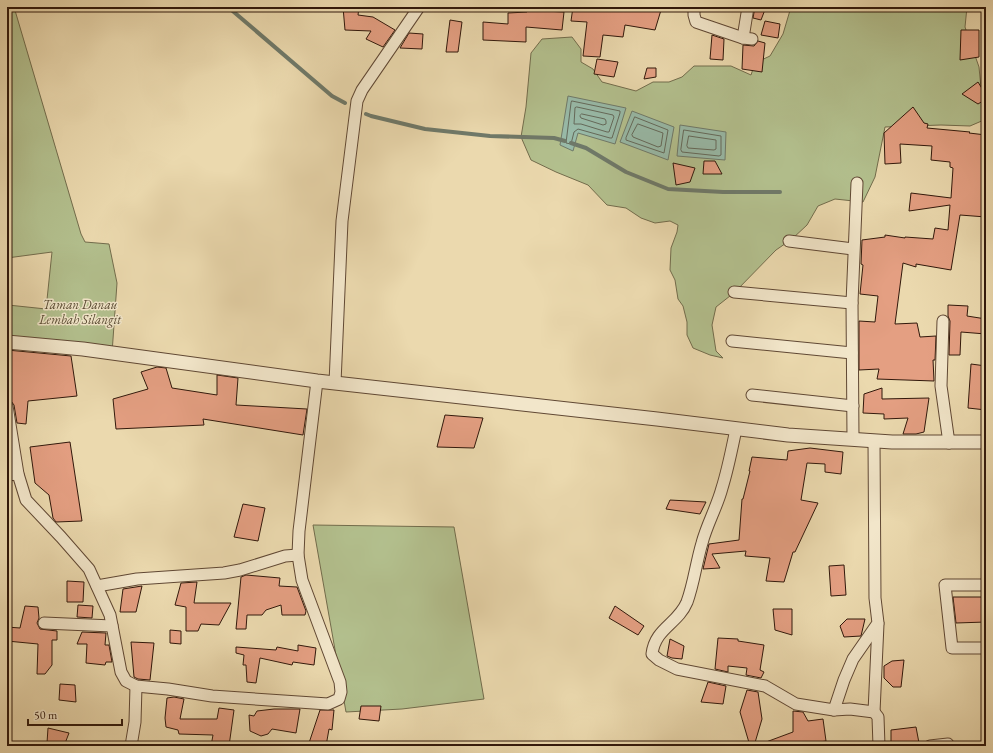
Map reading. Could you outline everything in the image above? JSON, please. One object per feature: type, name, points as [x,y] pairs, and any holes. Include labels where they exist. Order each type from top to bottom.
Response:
[{"type":"street","points":[[335,383],[342,221],[356,101],[419,7]]},
{"type":"street","points":[[694,7],[696,22],[747,38],[748,7]]},
{"type":"street","points":[[853,439],[852,303],[853,249],[857,183]]},
{"type":"street","points":[[789,241],[853,249]]},
{"type":"street","points":[[734,292],[852,303]]},
{"type":"street","points":[[942,321],[941,386],[949,443]]},
{"type":"street","points":[[732,341],[852,353]]},
{"type":"street","points":[[7,342],[83,349],[317,381],[788,435],[874,441],[949,443],[986,442]]},
{"type":"street","points":[[7,406],[12,474],[26,500],[89,569],[110,615],[121,672],[126,681],[136,686],[168,689],[212,696],[328,704],[339,699],[341,692],[340,682],[302,580],[298,555],[317,381]]},
{"type":"street","points":[[752,395],[853,406]]},
{"type":"street","points":[[736,429],[722,488],[702,543],[695,577],[686,603],[680,613],[659,635],[653,646],[652,654],[659,660],[677,669],[766,686],[796,704],[834,710],[850,709],[874,712],[878,716],[880,746]]},
{"type":"street","points":[[874,441],[875,598],[878,624],[874,712]]},
{"type":"street","points":[[97,586],[137,579],[224,573],[240,570],[285,556],[298,555]]},
{"type":"street","points":[[986,585],[945,585],[952,648],[986,648]]},
{"type":"street","points":[[44,623],[112,626]]},
{"type":"street","points":[[834,710],[853,659],[878,624]]},
{"type":"street","points":[[131,746],[135,722],[136,686]]},
{"type":"street","points":[[930,746],[948,744]]},
{"type":"green space","name":"Taman Danau Lembah Silangit","points":[[7,7],[14,7],[81,234],[85,242],[109,244],[117,283],[112,353],[7,342],[8,305],[46,309],[52,252],[7,258]]},
{"type":"green space","points":[[791,7],[967,7],[965,27],[979,67],[984,120],[970,126],[941,125],[885,127],[875,177],[863,202],[835,199],[818,206],[807,225],[792,239],[776,250],[735,292],[716,307],[712,325],[716,351],[723,358],[710,355],[693,348],[687,335],[687,322],[683,306],[678,299],[675,280],[670,270],[671,248],[678,225],[670,221],[655,223],[641,218],[626,208],[607,205],[588,185],[531,160],[521,137],[526,107],[531,53],[542,39],[572,37],[581,49],[581,62],[593,69],[602,82],[636,91],[653,82],[669,82],[682,77],[694,66],[731,66],[751,75],[755,63],[770,56],[783,34]]},
{"type":"green space","points":[[313,525],[454,527],[484,699],[402,709],[346,712]]},
{"type":"water","points":[[568,96],[626,108],[615,144],[578,133],[573,151],[560,145]]},
{"type":"water","points":[[632,111],[674,127],[668,160],[620,142]]},
{"type":"water","points":[[680,125],[726,132],[725,160],[677,156]]},
{"type":"building","points":[[343,7],[359,7],[358,15],[373,17],[395,30],[383,47],[366,39],[371,31],[345,30]]},
{"type":"building","points":[[527,7],[544,7],[544,11],[564,12],[562,30],[526,27],[526,42],[483,40],[483,22],[508,24],[508,13],[527,12]]},
{"type":"building","points":[[573,7],[628,7],[661,10],[655,30],[625,25],[623,37],[603,35],[600,57],[583,56],[587,22],[571,21]]},
{"type":"building","points":[[755,7],[766,7],[761,20],[753,18]]},
{"type":"building","points":[[450,20],[462,22],[458,52],[446,52]]},
{"type":"building","points":[[765,21],[780,24],[778,38],[761,35]]},
{"type":"building","points":[[961,30],[979,30],[979,57],[960,60]]},
{"type":"building","points":[[409,33],[423,34],[422,49],[400,48]]},
{"type":"building","points":[[712,35],[724,39],[723,60],[710,59]]},
{"type":"building","points":[[758,41],[765,43],[762,72],[742,69],[743,45],[754,46]]},
{"type":"building","points":[[597,59],[618,62],[614,77],[594,74]]},
{"type":"building","points":[[647,68],[656,68],[656,77],[644,79]]},
{"type":"building","points":[[978,82],[986,95],[986,99],[978,104],[962,94]]},
{"type":"building","points":[[913,107],[924,123],[928,124],[927,128],[986,135],[986,217],[960,215],[951,270],[916,264],[916,267],[903,263],[895,324],[917,323],[920,337],[936,336],[935,360],[933,360],[934,381],[877,379],[879,369],[859,370],[859,321],[875,322],[878,296],[860,294],[863,265],[861,264],[862,240],[885,237],[885,235],[905,238],[933,239],[935,228],[948,230],[950,205],[909,211],[911,193],[951,198],[953,168],[950,167],[950,162],[931,160],[932,146],[900,144],[901,163],[885,164],[884,133]]},
{"type":"building","points":[[704,161],[715,161],[722,174],[703,174]]},
{"type":"building","points":[[673,163],[695,168],[690,182],[676,185]]},
{"type":"building","points":[[948,305],[968,306],[967,316],[986,319],[986,334],[961,332],[960,355],[949,355],[950,321],[948,316]]},
{"type":"building","points":[[7,350],[71,356],[77,396],[28,401],[26,424],[17,423],[14,405],[11,401],[7,366]]},
{"type":"building","points":[[971,364],[986,366],[986,410],[968,408]]},
{"type":"building","points":[[157,367],[166,368],[172,388],[217,395],[217,375],[238,378],[236,405],[307,409],[303,435],[203,419],[204,425],[116,429],[113,399],[148,389],[141,372]]},
{"type":"building","points":[[882,388],[882,399],[929,398],[924,432],[916,434],[903,434],[908,418],[884,419],[884,414],[863,413],[864,394]]},
{"type":"building","points":[[445,415],[483,418],[474,448],[437,447]]},
{"type":"building","points":[[70,442],[82,521],[56,522],[53,518],[49,495],[35,483],[30,447]]},
{"type":"building","points":[[810,448],[843,452],[841,474],[825,472],[825,464],[807,463],[801,500],[818,503],[795,552],[793,552],[784,582],[766,581],[770,558],[745,556],[746,551],[712,554],[720,568],[703,569],[709,544],[739,540],[742,499],[750,471],[752,457],[787,460],[788,451]]},
{"type":"building","points":[[670,500],[706,502],[700,514],[666,509]]},
{"type":"building","points":[[243,504],[265,508],[258,541],[234,537]]},
{"type":"building","points":[[844,565],[846,595],[831,596],[829,566]]},
{"type":"building","points":[[246,575],[280,578],[279,586],[297,587],[306,611],[305,615],[282,615],[281,605],[266,610],[262,615],[247,615],[246,629],[236,629],[241,577]]},
{"type":"building","points":[[67,581],[84,582],[83,602],[67,602]]},
{"type":"building","points":[[197,582],[194,603],[231,603],[219,625],[201,624],[198,631],[186,631],[186,607],[175,605],[181,583]]},
{"type":"building","points":[[142,586],[136,612],[120,612],[123,589]]},
{"type":"building","points":[[953,597],[986,597],[986,622],[956,623]]},
{"type":"building","points":[[78,605],[93,606],[92,618],[77,617]]},
{"type":"building","points":[[25,606],[38,607],[39,618],[37,623],[40,629],[57,631],[57,640],[52,640],[52,665],[45,674],[37,674],[38,644],[7,641],[7,627],[20,628]]},
{"type":"building","points":[[615,606],[644,626],[638,635],[609,618]]},
{"type":"building","points":[[773,609],[792,609],[792,635],[775,630]]},
{"type":"building","points":[[847,619],[865,619],[861,636],[844,637],[840,626]]},
{"type":"building","points":[[170,630],[181,631],[181,644],[170,643]]},
{"type":"building","points":[[82,632],[106,633],[105,645],[109,645],[112,662],[106,662],[105,665],[86,663],[87,644],[77,644]]},
{"type":"building","points":[[718,638],[738,639],[738,641],[764,645],[760,670],[764,672],[761,678],[746,675],[747,668],[728,666],[728,672],[715,669]]},
{"type":"building","points":[[670,639],[684,646],[682,659],[667,656]]},
{"type":"building","points":[[131,642],[154,643],[150,680],[138,679],[134,677]]},
{"type":"building","points":[[298,645],[316,648],[314,665],[293,662],[292,665],[260,658],[256,683],[247,682],[246,665],[243,665],[244,655],[236,653],[236,647],[276,650],[277,647],[298,651]]},
{"type":"building","points":[[904,660],[901,687],[893,687],[884,678],[884,666],[892,661]]},
{"type":"building","points":[[708,682],[726,686],[723,704],[701,702]]},
{"type":"building","points":[[60,684],[75,685],[76,702],[59,700]]},
{"type":"building","points":[[747,690],[758,692],[762,719],[754,746],[750,746],[740,712]]},
{"type":"building","points":[[174,697],[184,699],[180,719],[217,719],[219,708],[234,710],[229,746],[211,746],[213,735],[179,734],[178,730],[166,727],[165,718],[167,698]]},
{"type":"building","points":[[361,706],[381,706],[379,721],[359,719]]},
{"type":"building","points":[[274,709],[300,709],[296,733],[272,729],[268,734],[261,736],[250,731],[249,715],[254,716],[257,711]]},
{"type":"building","points":[[320,710],[334,710],[332,730],[329,729],[326,746],[308,746]]},
{"type":"building","points":[[793,711],[803,712],[808,721],[823,719],[826,741],[793,746],[758,746],[793,732]]},
{"type":"building","points":[[916,727],[919,743],[891,744],[891,730]]},
{"type":"building","points":[[48,728],[69,733],[64,746],[47,743]]},
{"type":"waterway","points":[[228,7],[332,96],[345,103]]},
{"type":"waterway","points":[[366,114],[425,129],[490,136],[554,138],[565,141]]},
{"type":"waterway","points":[[571,143],[586,148],[626,172],[668,189],[723,192],[780,192]]}]
